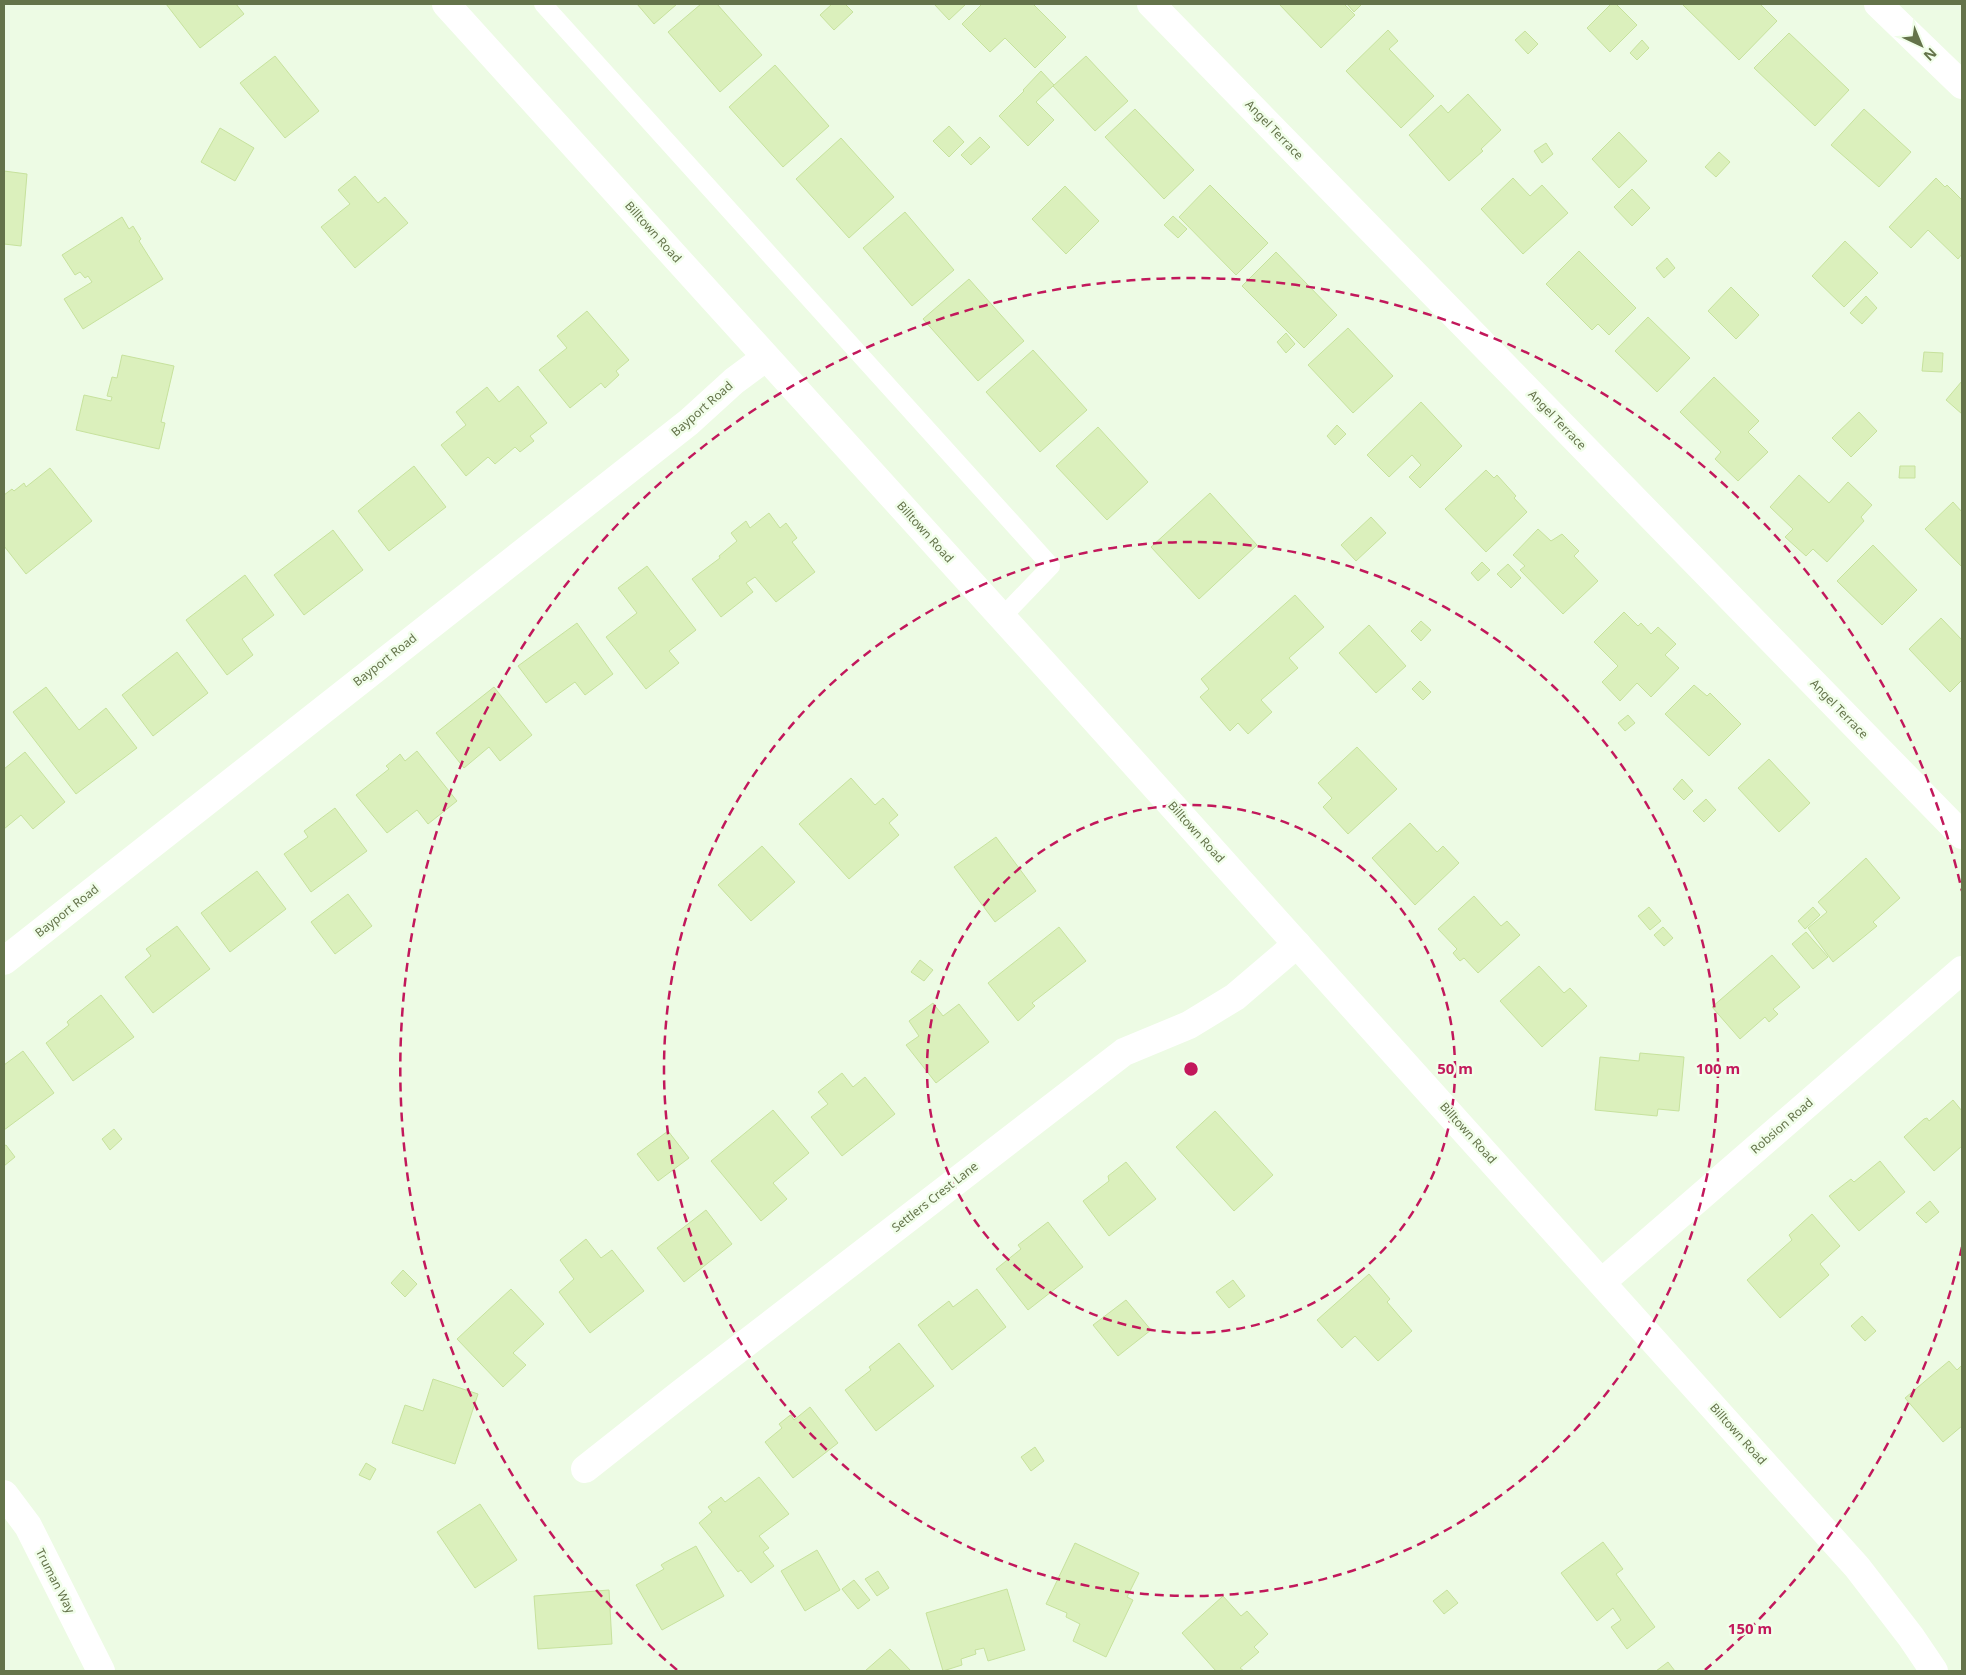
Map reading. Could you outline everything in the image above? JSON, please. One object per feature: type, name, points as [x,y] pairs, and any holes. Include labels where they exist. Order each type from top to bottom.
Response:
[{"type":"street","name":"Billtown Road","points":[[446,4],[765,358],[824,420],[1002,617],[1857,1567],[1911,1637],[1934,1671]]},
{"type":"street","name":"Angel Terrace","points":[[1151,4],[1962,835]]},
{"type":"street","points":[[1878,4],[1962,85]]},
{"type":"street","name":"Bayport Road","points":[[4,960],[689,422],[734,381],[765,358]]},
{"type":"street","name":"Settlers Crest Lane","points":[[585,1470],[688,1388],[1124,1052],[1189,1025],[1235,997],[1297,944]]},
{"type":"street","name":"Robsion Road","points":[[1602,1282],[1962,970]]},
{"type":"street","name":"Truman Way","points":[[4,1494],[28,1526],[101,1671]]},
{"type":"lane","points":[[543,4],[1052,566],[1002,617]]},
{"type":"building","points":[[166,4],[236,4],[244,14],[200,48]]},
{"type":"building","points":[[637,4],[677,4],[654,24]]},
{"type":"building","points":[[701,4],[717,4],[762,55],[720,92],[668,32]]},
{"type":"building","points":[[832,4],[845,4],[853,12],[834,30],[820,15]]},
{"type":"building","points":[[934,4],[966,4],[949,20]]},
{"type":"building","points":[[982,4],[1033,4],[1066,37],[1035,68],[1005,38],[990,52],[962,24]]},
{"type":"building","points":[[1279,4],[1344,4],[1355,15],[1321,48]]},
{"type":"building","points":[[1347,4],[1362,4],[1354,12]]},
{"type":"building","points":[[1611,4],[1616,4],[1637,25],[1610,52],[1587,28]]},
{"type":"building","points":[[1682,4],[1760,4],[1777,21],[1739,60]]},
{"type":"building","points":[[1388,30],[1398,41],[1389,49],[1434,96],[1401,128],[1346,71]]},
{"type":"building","points":[[1525,31],[1538,44],[1528,54],[1515,40]]},
{"type":"building","points":[[1789,33],[1849,90],[1815,126],[1754,68]]},
{"type":"building","points":[[1642,40],[1649,48],[1637,60],[1630,53]]},
{"type":"building","points":[[275,56],[319,111],[285,138],[240,83]]},
{"type":"building","points":[[1086,56],[1128,101],[1095,131],[1053,86]]},
{"type":"building","points":[[775,65],[829,126],[783,167],[729,107]]},
{"type":"building","points":[[1041,71],[1054,85],[1036,102],[1054,120],[1028,146],[999,116]]},
{"type":"building","points":[[1468,94],[1501,130],[1481,149],[1483,151],[1449,181],[1409,135],[1441,105],[1448,113]]},
{"type":"building","points":[[1135,109],[1194,170],[1164,199],[1105,137]]},
{"type":"building","points":[[1864,109],[1911,152],[1879,187],[1831,145]]},
{"type":"building","points":[[949,126],[964,142],[949,157],[933,141]]},
{"type":"building","points":[[220,128],[254,148],[235,181],[201,162]]},
{"type":"building","points":[[1619,132],[1647,161],[1619,188],[1592,159]]},
{"type":"building","points":[[980,137],[990,147],[971,165],[961,155]]},
{"type":"building","points":[[841,138],[894,197],[849,238],[796,179]]},
{"type":"building","points":[[1546,143],[1553,154],[1542,163],[1534,151]]},
{"type":"building","points":[[1719,152],[1730,162],[1716,177],[1705,167]]},
{"type":"building","points":[[4,171],[27,174],[21,246],[4,244]]},
{"type":"building","points":[[355,176],[378,203],[385,197],[408,223],[355,268],[321,227],[350,204],[338,190]]},
{"type":"building","points":[[1513,178],[1530,196],[1542,185],[1568,213],[1523,254],[1481,209]]},
{"type":"building","points":[[1936,178],[1945,187],[1947,185],[1962,200],[1962,254],[1958,259],[1928,230],[1911,248],[1889,227]]},
{"type":"building","points":[[1210,185],[1268,243],[1236,275],[1179,217]]},
{"type":"building","points":[[1065,186],[1099,221],[1066,254],[1032,219]]},
{"type":"building","points":[[1632,189],[1650,208],[1632,226],[1614,207]]},
{"type":"building","points":[[905,212],[954,270],[912,306],[863,248]]},
{"type":"building","points":[[1173,216],[1187,229],[1178,238],[1164,225]]},
{"type":"building","points":[[122,217],[129,229],[133,226],[141,239],[139,241],[163,279],[83,329],[64,299],[92,282],[88,276],[85,278],[80,272],[75,275],[62,255]]},
{"type":"building","points":[[1845,241],[1878,273],[1844,307],[1812,276]]},
{"type":"building","points":[[1579,251],[1636,308],[1609,335],[1598,324],[1592,330],[1546,284]]},
{"type":"building","points":[[1276,252],[1337,315],[1304,348],[1242,286]]},
{"type":"building","points":[[1667,258],[1675,268],[1664,278],[1656,268]]},
{"type":"building","points":[[969,279],[1024,341],[978,381],[923,319]]},
{"type":"building","points":[[1731,287],[1759,315],[1736,339],[1708,311]]},
{"type":"building","points":[[1866,296],[1877,308],[1862,324],[1850,313]]},
{"type":"building","points":[[587,311],[629,360],[616,371],[619,375],[605,388],[601,383],[570,408],[539,370],[567,348],[557,336]]},
{"type":"building","points":[[1648,317],[1690,358],[1657,392],[1615,351]]},
{"type":"building","points":[[1348,328],[1393,376],[1353,413],[1308,365]]},
{"type":"building","points":[[1286,333],[1295,344],[1286,353],[1277,342]]},
{"type":"building","points":[[1033,350],[1087,410],[1040,452],[986,392]]},
{"type":"building","points":[[1924,352],[1943,353],[1942,372],[1922,371]]},
{"type":"building","points":[[122,355],[174,366],[161,422],[165,423],[159,449],[76,430],[84,395],[111,401],[112,397],[107,396],[112,377],[117,378]]},
{"type":"building","points":[[1714,377],[1759,421],[1748,432],[1768,452],[1738,481],[1715,459],[1721,452],[1680,412]]},
{"type":"building","points":[[1962,381],[1962,414],[1946,400]]},
{"type":"building","points":[[518,386],[547,423],[530,436],[534,441],[520,452],[515,447],[495,464],[488,457],[466,476],[441,445],[466,425],[456,412],[487,387],[499,402]]},
{"type":"building","points":[[1421,402],[1462,446],[1420,488],[1409,477],[1421,465],[1412,455],[1389,477],[1367,455]]},
{"type":"building","points":[[1859,412],[1877,431],[1851,457],[1832,438]]},
{"type":"building","points":[[1337,425],[1346,434],[1335,445],[1327,436]]},
{"type":"building","points":[[1098,427],[1148,482],[1107,520],[1056,466]]},
{"type":"building","points":[[414,466],[446,507],[389,551],[358,511]]},
{"type":"building","points":[[1900,466],[1915,466],[1915,478],[1899,478]]},
{"type":"building","points":[[50,468],[92,521],[26,574],[4,546],[4,495],[12,489],[14,491],[24,483],[26,487]]},
{"type":"building","points":[[1486,470],[1494,478],[1497,475],[1516,496],[1514,498],[1527,512],[1486,552],[1445,509]]},
{"type":"building","points":[[1799,475],[1829,503],[1848,482],[1872,505],[1861,517],[1864,521],[1827,562],[1813,549],[1806,556],[1785,537],[1793,529],[1770,507]]},
{"type":"building","points":[[1210,493],[1257,545],[1199,599],[1151,547]]},
{"type":"building","points":[[1953,502],[1962,512],[1962,567],[1925,529]]},
{"type":"building","points":[[769,513],[780,528],[786,523],[797,538],[792,542],[815,572],[776,602],[755,577],[746,583],[753,592],[721,617],[692,579],[720,558],[719,556],[737,541],[731,533],[746,521],[750,528]]},
{"type":"building","points":[[1371,517],[1386,533],[1356,561],[1341,545]]},
{"type":"building","points":[[1538,529],[1551,541],[1562,534],[1579,551],[1574,556],[1598,581],[1563,614],[1520,570],[1525,566],[1513,555]]},
{"type":"building","points":[[333,530],[363,570],[304,615],[274,575]]},
{"type":"building","points":[[1873,545],[1917,590],[1882,625],[1837,581]]},
{"type":"building","points":[[1482,562],[1490,570],[1478,581],[1471,573]]},
{"type":"building","points":[[1508,564],[1521,578],[1511,588],[1497,574]]},
{"type":"building","points":[[647,566],[696,630],[669,651],[679,663],[646,689],[606,637],[637,613],[618,588]]},
{"type":"building","points":[[245,575],[274,615],[242,639],[253,655],[227,675],[186,620]]},
{"type":"building","points":[[1295,595],[1324,627],[1289,658],[1298,668],[1261,700],[1272,712],[1248,734],[1238,723],[1230,731],[1200,697],[1209,689],[1201,679]]},
{"type":"building","points":[[1624,612],[1638,626],[1641,623],[1651,634],[1658,627],[1676,644],[1665,655],[1679,668],[1651,697],[1637,683],[1620,701],[1602,682],[1618,666],[1594,642]]},
{"type":"building","points":[[1941,618],[1962,640],[1962,680],[1950,692],[1909,649]]},
{"type":"building","points":[[1421,621],[1431,630],[1421,641],[1411,631]]},
{"type":"building","points":[[577,623],[613,674],[585,695],[575,682],[546,703],[518,666]]},
{"type":"building","points":[[1369,625],[1406,666],[1376,693],[1339,653]]},
{"type":"building","points":[[177,652],[208,693],[153,736],[122,695]]},
{"type":"building","points":[[1420,681],[1431,692],[1423,700],[1412,689]]},
{"type":"building","points":[[1694,685],[1707,696],[1710,693],[1741,724],[1709,756],[1665,714]]},
{"type":"building","points":[[46,687],[79,730],[106,708],[137,748],[76,794],[13,712]]},
{"type":"building","points":[[494,687],[532,735],[500,761],[489,747],[464,768],[436,733]]},
{"type":"building","points":[[1628,715],[1635,723],[1625,731],[1618,723]]},
{"type":"building","points":[[1357,747],[1397,789],[1348,834],[1323,807],[1332,798],[1318,783]]},
{"type":"building","points":[[417,751],[457,801],[428,824],[417,810],[387,833],[356,795],[389,769],[386,766],[400,754],[405,761]]},
{"type":"building","points":[[25,752],[65,802],[33,829],[21,815],[4,829],[4,769]]},
{"type":"building","points":[[1769,759],[1810,803],[1779,832],[1738,788]]},
{"type":"building","points":[[851,778],[875,805],[883,798],[898,815],[889,823],[899,835],[849,879],[799,824]]},
{"type":"building","points":[[1682,779],[1693,791],[1684,800],[1673,789]]},
{"type":"building","points":[[1706,799],[1716,810],[1704,822],[1693,811]]},
{"type":"building","points":[[335,808],[367,851],[311,892],[284,854],[308,837],[304,831]]},
{"type":"building","points":[[1410,823],[1437,852],[1443,846],[1459,863],[1415,905],[1372,858]]},
{"type":"building","points":[[996,837],[1036,891],[995,922],[954,867]]},
{"type":"building","points":[[762,846],[795,882],[751,921],[718,885]]},
{"type":"building","points":[[1866,858],[1900,898],[1873,922],[1877,926],[1833,962],[1808,928],[1827,912],[1818,902]]},
{"type":"building","points":[[257,871],[286,909],[230,952],[201,913]]},
{"type":"building","points":[[348,894],[372,926],[335,954],[311,922]]},
{"type":"building","points":[[1474,896],[1501,926],[1507,921],[1520,935],[1478,973],[1464,958],[1460,961],[1458,959],[1453,953],[1457,949],[1438,929]]},
{"type":"building","points":[[1649,907],[1661,921],[1650,930],[1638,916]]},
{"type":"building","points":[[1813,907],[1820,915],[1805,929],[1798,921]]},
{"type":"building","points":[[177,926],[210,969],[153,1013],[125,977],[151,956],[146,949]]},
{"type":"building","points":[[1059,927],[1086,961],[1032,1003],[1035,1006],[1018,1021],[988,983]]},
{"type":"building","points":[[1663,927],[1673,938],[1664,946],[1654,935]]},
{"type":"building","points":[[1806,932],[1828,957],[1813,969],[1792,944]]},
{"type":"building","points":[[1772,955],[1800,987],[1773,1009],[1778,1014],[1769,1022],[1765,1017],[1740,1039],[1712,1007]]},
{"type":"building","points":[[920,960],[933,970],[924,981],[911,972]]},
{"type":"building","points":[[1539,966],[1564,993],[1570,988],[1587,1006],[1542,1047],[1500,1001]]},
{"type":"building","points":[[101,995],[134,1037],[73,1081],[46,1043],[69,1025],[67,1022],[69,1020]]},
{"type":"building","points":[[933,1003],[943,1016],[959,1004],[989,1042],[936,1083],[906,1045],[919,1036],[909,1021]]},
{"type":"building","points":[[23,1051],[54,1093],[4,1130],[4,1065]]},
{"type":"building","points":[[1640,1053],[1684,1057],[1679,1111],[1658,1109],[1657,1116],[1595,1110],[1600,1057],[1639,1061]]},
{"type":"building","points":[[842,1073],[853,1087],[865,1077],[895,1114],[842,1156],[811,1117],[828,1104],[818,1092]]},
{"type":"building","points":[[1953,1100],[1962,1111],[1962,1146],[1934,1171],[1904,1137],[1924,1119],[1927,1118],[1929,1121]]},
{"type":"building","points":[[773,1110],[809,1153],[773,1183],[787,1199],[761,1221],[711,1161]]},
{"type":"building","points":[[1215,1111],[1273,1175],[1234,1211],[1176,1147]]},
{"type":"building","points":[[114,1129],[122,1139],[110,1150],[102,1139]]},
{"type":"building","points":[[668,1131],[689,1158],[658,1181],[637,1154]]},
{"type":"building","points":[[6,1145],[15,1157],[4,1166],[4,1146]]},
{"type":"building","points":[[1880,1161],[1905,1192],[1859,1231],[1829,1196],[1851,1179],[1854,1182]]},
{"type":"building","points":[[1126,1162],[1156,1199],[1109,1236],[1083,1201],[1109,1181],[1108,1176]]},
{"type":"building","points":[[1930,1201],[1939,1212],[1926,1223],[1916,1213]]},
{"type":"building","points":[[706,1210],[732,1244],[684,1282],[657,1248]]},
{"type":"building","points":[[1812,1214],[1840,1246],[1820,1264],[1829,1275],[1780,1318],[1747,1280],[1792,1240],[1789,1235]]},
{"type":"building","points":[[1048,1222],[1083,1267],[1028,1310],[996,1269],[1021,1249],[1018,1245]]},
{"type":"building","points":[[586,1239],[601,1258],[612,1250],[644,1291],[590,1333],[559,1292],[574,1279],[560,1260]]},
{"type":"building","points":[[403,1270],[417,1284],[405,1297],[391,1283]]},
{"type":"building","points":[[1369,1274],[1390,1299],[1387,1302],[1412,1331],[1378,1361],[1355,1336],[1342,1348],[1317,1320]]},
{"type":"building","points":[[1233,1280],[1245,1296],[1229,1308],[1216,1292]]},
{"type":"building","points":[[511,1289],[544,1324],[513,1353],[526,1365],[503,1387],[457,1339]]},
{"type":"building","points":[[977,1289],[1006,1327],[952,1370],[918,1325],[949,1301],[953,1307]]},
{"type":"building","points":[[1126,1300],[1151,1330],[1118,1356],[1093,1325]]},
{"type":"building","points":[[1862,1316],[1876,1331],[1865,1341],[1851,1326]]},
{"type":"building","points":[[899,1343],[934,1386],[876,1431],[845,1390],[871,1370],[869,1367]]},
{"type":"building","points":[[1949,1361],[1957,1370],[1962,1365],[1962,1426],[1943,1442],[1905,1398]]},
{"type":"building","points":[[433,1379],[478,1394],[455,1464],[392,1443],[405,1405],[423,1411]]},
{"type":"building","points":[[810,1407],[838,1443],[793,1478],[765,1442],[782,1428],[779,1424],[789,1416],[791,1415],[794,1420]]},
{"type":"building","points":[[1035,1447],[1044,1461],[1031,1471],[1021,1457]]},
{"type":"building","points":[[366,1463],[376,1469],[370,1480],[359,1475]]},
{"type":"building","points":[[759,1477],[789,1514],[759,1536],[769,1548],[763,1552],[774,1566],[751,1583],[741,1570],[738,1572],[699,1523],[712,1512],[708,1507],[721,1497],[725,1502]]},
{"type":"building","points":[[480,1504],[517,1560],[475,1588],[437,1532]]},
{"type":"building","points":[[1603,1542],[1623,1569],[1616,1574],[1655,1627],[1627,1649],[1611,1627],[1621,1620],[1613,1608],[1597,1621],[1561,1573]]},
{"type":"building","points":[[1075,1543],[1139,1573],[1127,1597],[1133,1600],[1106,1657],[1073,1641],[1080,1624],[1066,1617],[1067,1613],[1046,1604]]},
{"type":"building","points":[[696,1546],[724,1596],[662,1630],[636,1585],[664,1569],[661,1565],[664,1563]]},
{"type":"building","points":[[817,1550],[840,1590],[805,1611],[781,1571]]},
{"type":"building","points":[[878,1571],[889,1588],[877,1596],[865,1579]]},
{"type":"building","points":[[854,1580],[870,1600],[858,1609],[842,1589]]},
{"type":"building","points":[[1007,1589],[1025,1650],[988,1661],[984,1648],[975,1650],[976,1654],[961,1659],[962,1665],[943,1671],[926,1613]]},
{"type":"building","points":[[609,1590],[612,1644],[538,1649],[534,1596]]},
{"type":"building","points":[[1447,1590],[1458,1603],[1444,1614],[1433,1601]]},
{"type":"building","points":[[1223,1596],[1241,1616],[1247,1611],[1268,1634],[1254,1647],[1259,1652],[1240,1668],[1244,1671],[1216,1671],[1182,1633]]},
{"type":"building","points":[[890,1649],[911,1671],[865,1671]]},
{"type":"building","points":[[1668,1662],[1675,1671],[1656,1671]]}]
